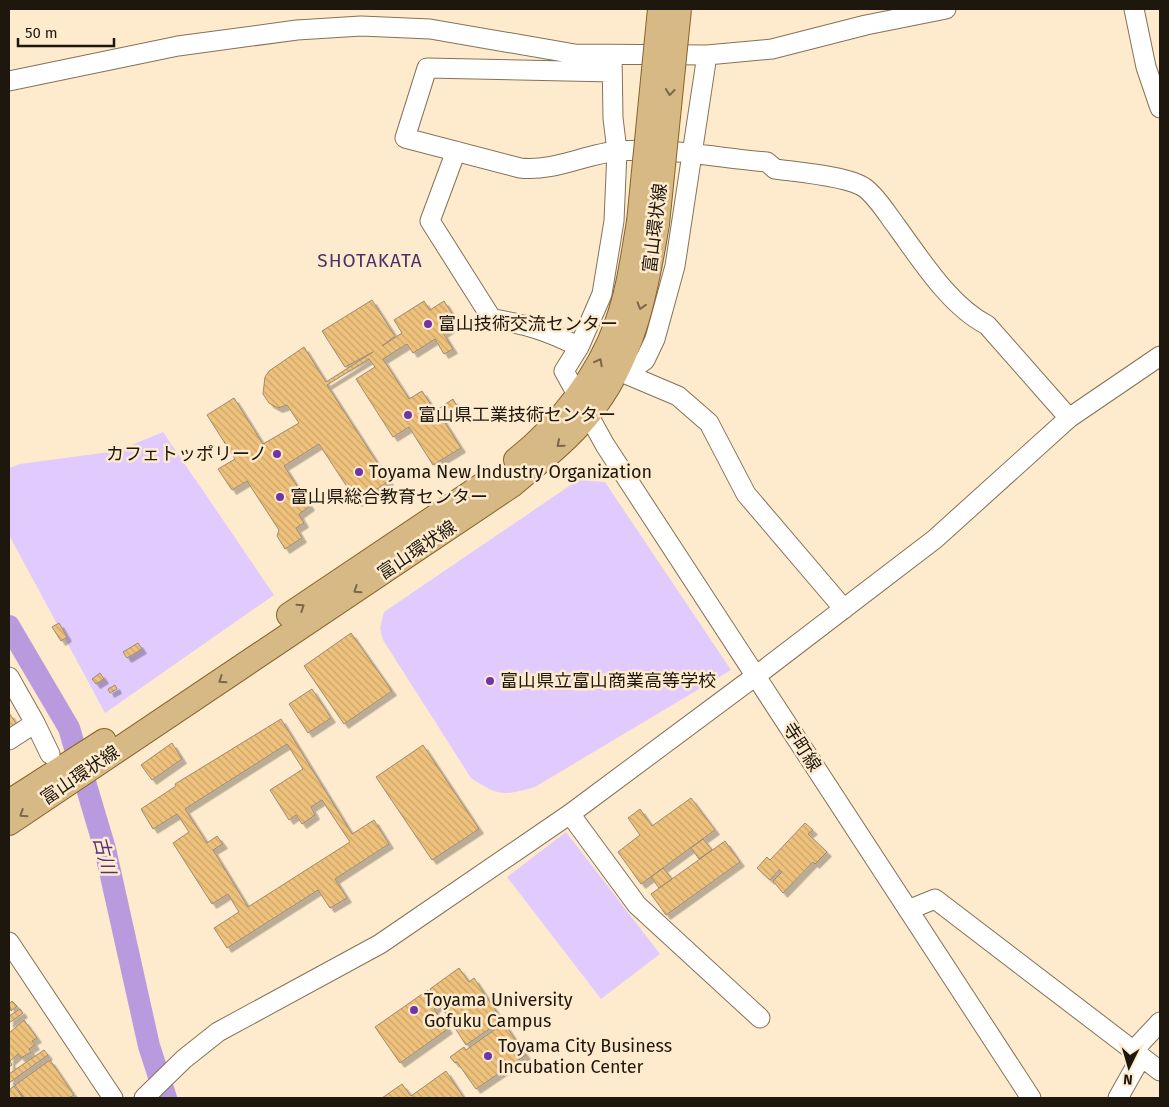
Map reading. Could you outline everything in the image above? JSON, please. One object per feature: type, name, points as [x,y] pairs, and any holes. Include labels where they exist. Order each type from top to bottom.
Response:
[{"type":"main road","name":"富山環状線","points":[[9,802],[59,769],[103,750],[512,484],[564,441],[589,414],[615,374],[629,347],[648,283],[648,223],[660,9]]},
{"type":"main road","name":"富山環状線","points":[[103,750],[501,472],[534,446],[577,394],[600,361],[617,324],[648,223],[679,9]]},
{"type":"main road","name":"富山環状線","points":[[9,823],[59,769]]},
{"type":"street","points":[[946,9],[866,25],[772,49],[612,64],[427,68],[405,138],[520,168],[536,170],[617,151],[692,153],[767,162],[775,169],[850,181],[864,187],[879,202],[928,268],[970,316],[987,325],[1069,418]]},
{"type":"street","points":[[1134,9],[1146,67],[1160,108]]},
{"type":"street","points":[[9,81],[178,46],[297,30],[360,26],[430,29],[575,54],[612,64]]},
{"type":"street","points":[[707,55],[675,266],[655,339],[645,360],[626,374],[678,396],[709,422],[746,494],[844,609]]},
{"type":"street","points":[[456,152],[430,221],[476,295],[492,319],[518,323],[550,332],[579,347],[602,294],[614,220],[617,151],[613,118],[612,64]]},
{"type":"street","name":"寺町線","points":[[579,347],[564,371],[605,445],[1031,1098]]},
{"type":"street","points":[[144,1098],[184,1059],[218,1032],[380,944],[570,814],[756,676],[935,539],[1069,418],[1160,356]]},
{"type":"street","points":[[9,678],[59,769]]},
{"type":"street","points":[[9,740],[35,723]]},
{"type":"street","points":[[570,814],[637,904],[760,1018]]},
{"type":"street","points":[[908,910],[935,899],[1160,1071]]},
{"type":"street","points":[[9,942],[113,1098]]},
{"type":"street","points":[[1118,1098],[1137,1054],[1160,1022]]},
{"type":"shaded area","points":[[163,432],[274,595],[105,713],[9,535],[9,468],[20,464],[117,451]]},
{"type":"shaded area","points":[[578,480],[605,482],[731,670],[535,787],[516,792],[502,793],[488,788],[471,778],[383,640],[380,628],[384,612]]},
{"type":"shaded area","points":[[566,832],[660,954],[601,999],[507,877]]},
{"type":"building","points":[[372,300],[395,336],[382,346],[402,333],[394,320],[424,301],[430,310],[444,301],[458,323],[443,333],[453,349],[444,354],[435,339],[413,353],[407,344],[383,359],[409,399],[422,391],[435,411],[453,399],[458,408],[442,418],[461,448],[433,465],[409,427],[393,437],[356,379],[375,367],[369,359],[327,385],[389,481],[357,502],[319,444],[284,466],[310,506],[299,514],[304,523],[296,528],[302,538],[285,549],[277,536],[279,530],[247,481],[232,490],[218,469],[235,459],[207,415],[234,398],[263,444],[299,423],[287,405],[278,408],[269,403],[263,394],[265,377],[269,371],[304,347],[326,382],[373,352],[345,367],[322,331]]},
{"type":"building","points":[[59,623],[67,637],[61,641],[52,627]]},
{"type":"building","points":[[351,633],[392,691],[344,724],[304,666]]},
{"type":"building","points":[[138,643],[142,649],[127,658],[123,652]]},
{"type":"building","points":[[100,673],[104,679],[96,684],[92,679]]},
{"type":"building","points":[[115,685],[117,689],[110,693],[108,689]]},
{"type":"building","points":[[312,689],[331,718],[308,733],[289,704]]},
{"type":"building","points":[[9,713],[18,726],[9,732]]},
{"type":"building","points":[[281,719],[352,834],[374,820],[389,844],[335,879],[347,898],[330,908],[318,890],[227,948],[214,928],[239,912],[228,894],[212,904],[173,843],[189,832],[177,814],[153,829],[141,809],[176,786],[175,784]],"holes":[[[287,744],[303,769],[270,790],[289,820],[296,815],[302,824],[315,815],[311,807],[322,800],[350,842],[248,907],[213,850],[223,844],[217,836],[207,843],[185,809]]]},
{"type":"building","points":[[172,743],[182,759],[152,780],[141,765]]},
{"type":"building","points":[[423,745],[479,829],[432,860],[376,777]]},
{"type":"building","points":[[691,798],[715,830],[641,884],[618,852],[640,835],[628,818],[640,809],[652,826]]},
{"type":"building","points":[[805,823],[813,830],[808,834],[827,852],[815,864],[813,862],[783,893],[773,881],[782,872],[779,870],[770,880],[757,868],[767,857],[770,860]]},
{"type":"building","points":[[703,839],[712,850],[699,859],[691,848]]},
{"type":"building","points":[[725,841],[740,862],[666,915],[651,894]]},
{"type":"building","points":[[663,868],[672,879],[659,888],[651,877]]},
{"type":"building","points":[[459,968],[469,982],[474,978],[502,1020],[466,1045],[430,989]]},
{"type":"building","points":[[428,990],[439,1005],[434,1009],[448,1029],[400,1063],[375,1027]]},
{"type":"building","points":[[12,1001],[17,1006],[11,1011],[9,1004]]},
{"type":"building","points":[[20,1009],[23,1013],[9,1023],[9,1016]]},
{"type":"building","points":[[24,1020],[37,1038],[32,1041],[35,1045],[29,1049],[31,1052],[21,1058],[18,1054],[10,1061],[12,1065],[9,1067],[9,1033]]},
{"type":"building","name":"Toyama City Business Incubation Center","points":[[504,1023],[526,1055],[476,1089],[457,1062],[455,1063],[450,1057],[464,1047],[466,1050]]},
{"type":"building","points":[[44,1050],[48,1055],[9,1083],[9,1074]]},
{"type":"building","points":[[50,1060],[74,1095],[69,1098],[24,1098],[15,1085]]},
{"type":"building","points":[[446,1071],[464,1098],[382,1098],[402,1084],[411,1096]]},
{"type":"building","points":[[14,1086],[23,1098],[9,1098],[9,1090]]},
{"type":"waterway","name":"古川","points":[[9,626],[69,728],[105,849],[149,1046],[166,1098]]},
{"type":"place","name":"富山技術交流センター","points":[[428,324]]},
{"type":"place","name":"富山県工業技術センター","points":[[408,415]]},
{"type":"place","name":"カフェトッポリーノ","points":[[277,454]]},
{"type":"place","name":"Toyama New Industry Organization","points":[[359,472]]},
{"type":"place","name":"富山県総合教育センター","points":[[280,497]]},
{"type":"place","name":"富山県立富山商業高等学校","points":[[490,681]]},
{"type":"place","name":"Toyama University Gofuku Campus","points":[[414,1010]]},
{"type":"place","name":"Toyama City Business Incubation Center","points":[[488,1056]]},
{"type":"district","name":"SHOTAKATA","points":[[370,260]]}]
